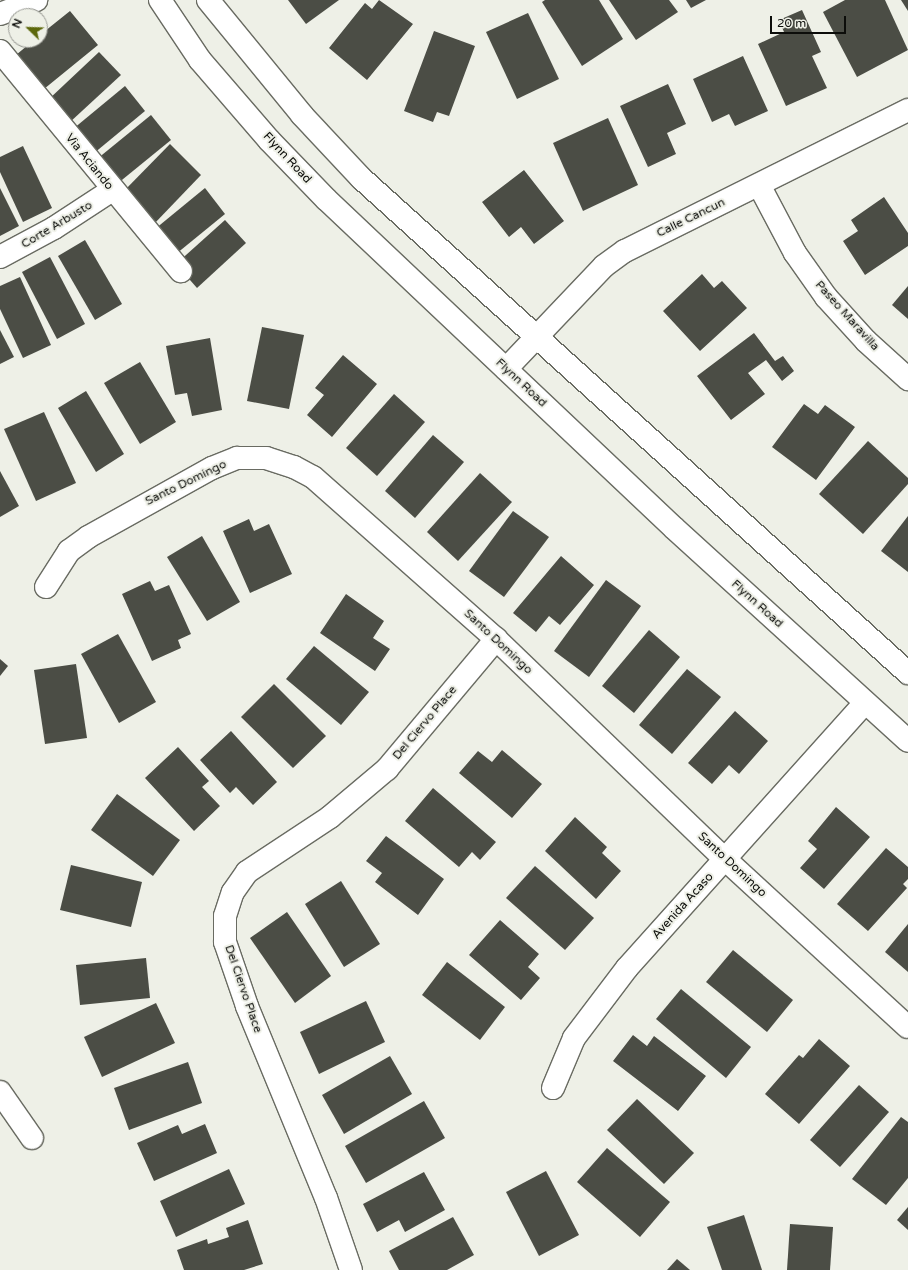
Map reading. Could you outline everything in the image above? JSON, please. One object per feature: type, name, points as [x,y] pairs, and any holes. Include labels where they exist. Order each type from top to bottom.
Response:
[{"type":"street","points":[[0,14],[36,0]]},
{"type":"street","name":"Flynn Road","points":[[160,0],[200,60],[269,140],[326,200],[865,703],[908,741]]},
{"type":"street","points":[[208,0],[297,110],[361,178],[908,673]]},
{"type":"street","name":"Via Aciando","points":[[0,51],[112,190],[181,271]]},
{"type":"street","name":"Calle Cancun","points":[[506,369],[604,266],[624,251],[908,110]]},
{"type":"street","name":"Paseo Maravilla","points":[[759,185],[795,253],[826,297],[866,341],[908,379]]},
{"type":"street","name":"Corte Arbusto","points":[[0,257],[54,228],[112,190]]},
{"type":"street","name":"Santo Domingo","points":[[46,587],[69,551],[134,509],[237,458],[266,458],[313,477],[496,639],[725,859],[908,1027]]},
{"type":"street","name":"Del Ciervo Place","points":[[351,1270],[326,1198],[247,1006],[225,942],[225,916],[232,892],[247,872],[330,817],[387,769],[496,639]]},
{"type":"street","name":"Avenida Acaso","points":[[554,1088],[574,1038],[593,1011],[725,859],[865,703]]},
{"type":"street","points":[[0,1092],[32,1138]]},
{"type":"building","points":[[288,0],[339,0],[306,24]]},
{"type":"building","points":[[379,0],[413,24],[367,80],[329,48],[365,3],[372,9]]},
{"type":"building","points":[[545,0],[599,0],[623,39],[582,66],[542,2]]},
{"type":"building","points":[[609,0],[669,0],[678,12],[636,40]]},
{"type":"building","points":[[686,0],[706,0],[691,8]]},
{"type":"building","points":[[845,0],[885,0],[908,50],[857,77],[823,12]]},
{"type":"building","points":[[901,0],[908,0],[908,11]]},
{"type":"building","points":[[802,10],[821,52],[812,56],[827,88],[786,106],[758,44],[784,32],[779,20]]},
{"type":"building","points":[[70,11],[98,45],[44,89],[16,55],[24,48],[48,48],[48,29]]},
{"type":"building","points":[[528,13],[559,79],[517,99],[486,32]]},
{"type":"building","points":[[434,31],[475,46],[449,116],[437,112],[433,122],[404,111]]},
{"type":"building","points":[[99,52],[121,75],[69,123],[48,100]]},
{"type":"building","points":[[743,56],[768,111],[735,126],[729,114],[712,122],[693,79]]},
{"type":"building","points":[[668,84],[686,124],[667,133],[676,154],[648,167],[620,106]]},
{"type":"building","points":[[125,86],[145,111],[93,154],[73,129]]},
{"type":"building","points":[[151,115],[171,140],[117,184],[97,159]]},
{"type":"building","points":[[608,118],[638,185],[583,211],[553,143]]},
{"type":"building","points":[[170,144],[201,175],[154,224],[122,193]]},
{"type":"building","points":[[23,146],[52,208],[23,222],[0,172],[0,157]]},
{"type":"building","points":[[524,170],[564,221],[534,244],[521,227],[509,237],[482,202]]},
{"type":"building","points":[[0,188],[19,226],[0,236]]},
{"type":"building","points":[[205,188],[225,214],[176,254],[155,229]]},
{"type":"building","points":[[884,197],[908,233],[908,246],[865,275],[843,241],[858,231],[851,220]]},
{"type":"building","points":[[225,220],[246,243],[197,288],[176,264]]},
{"type":"building","points":[[85,240],[122,304],[95,320],[58,256]]},
{"type":"building","points":[[50,257],[85,324],[57,339],[22,272]]},
{"type":"building","points":[[702,274],[714,288],[722,281],[747,308],[700,351],[663,311]]},
{"type":"building","points":[[20,277],[51,345],[23,358],[0,309],[0,286]]},
{"type":"building","points":[[908,286],[908,319],[892,305]]},
{"type":"building","points":[[262,327],[304,335],[289,409],[247,401]]},
{"type":"building","points":[[0,330],[14,357],[0,364]]},
{"type":"building","points":[[754,333],[775,361],[783,356],[794,371],[782,381],[766,360],[748,373],[765,394],[731,420],[697,376]]},
{"type":"building","points":[[210,338],[222,410],[192,416],[187,393],[175,395],[166,346]]},
{"type":"building","points":[[343,355],[377,384],[332,437],[307,415],[324,395],[315,388]]},
{"type":"building","points":[[140,362],[176,422],[140,444],[104,383]]},
{"type":"building","points":[[86,391],[124,454],[96,472],[58,408]]},
{"type":"building","points":[[394,394],[425,422],[377,476],[346,448]]},
{"type":"building","points":[[804,404],[818,414],[825,405],[855,427],[816,480],[772,447]]},
{"type":"building","points":[[44,412],[76,483],[36,501],[4,429]]},
{"type":"building","points":[[433,435],[464,462],[415,518],[385,491]]},
{"type":"building","points":[[868,441],[908,478],[908,484],[863,534],[819,494]]},
{"type":"building","points":[[0,471],[19,506],[0,517]]},
{"type":"building","points":[[480,473],[512,502],[458,561],[427,532]]},
{"type":"building","points":[[513,511],[549,537],[504,597],[469,571]]},
{"type":"building","points":[[908,516],[908,572],[881,551]]},
{"type":"building","points":[[249,519],[254,531],[269,524],[292,574],[250,593],[223,531]]},
{"type":"building","points":[[202,536],[240,602],[207,621],[167,557]]},
{"type":"building","points":[[561,556],[594,585],[560,625],[549,616],[536,632],[513,613]]},
{"type":"building","points":[[606,580],[641,606],[589,677],[554,651]]},
{"type":"building","points":[[150,581],[155,591],[169,585],[191,634],[178,640],[181,648],[152,661],[122,594]]},
{"type":"building","points":[[346,594],[384,621],[373,638],[390,649],[375,671],[320,633]]},
{"type":"building","points":[[649,630],[680,657],[634,713],[602,686]]},
{"type":"building","points":[[118,634],[156,702],[119,723],[81,654]]},
{"type":"building","points":[[314,646],[369,692],[341,725],[286,679]]},
{"type":"building","points":[[0,659],[8,666],[0,676]]},
{"type":"building","points":[[76,664],[87,738],[45,744],[34,670]]},
{"type":"building","points":[[687,669],[721,697],[672,754],[639,725]]},
{"type":"building","points":[[274,684],[326,736],[293,768],[241,717]]},
{"type":"building","points":[[735,711],[768,741],[739,774],[729,765],[712,784],[688,763]]},
{"type":"building","points":[[231,731],[277,782],[253,805],[236,787],[230,793],[200,760]]},
{"type":"building","points":[[178,747],[209,781],[202,787],[220,806],[194,831],[145,778]]},
{"type":"building","points":[[502,750],[542,784],[512,818],[459,773],[478,751],[492,762]]},
{"type":"building","points":[[433,788],[496,842],[480,860],[472,852],[459,867],[405,821]]},
{"type":"building","points":[[117,794],[180,840],[153,876],[91,830]]},
{"type":"building","points":[[836,807],[870,837],[824,889],[800,868],[817,849],[808,841]]},
{"type":"building","points":[[575,817],[607,847],[602,853],[621,871],[596,899],[545,851]]},
{"type":"building","points":[[386,836],[444,879],[418,915],[375,882],[382,873],[366,861]]},
{"type":"building","points":[[886,848],[908,867],[908,879],[903,884],[907,888],[868,931],[837,904]]},
{"type":"building","points":[[71,865],[142,882],[131,927],[60,910]]},
{"type":"building","points":[[535,866],[594,918],[565,950],[506,898]]},
{"type":"building","points":[[341,881],[380,944],[344,967],[305,904]]},
{"type":"building","points":[[287,912],[331,976],[295,1003],[250,938]]},
{"type":"building","points":[[500,920],[539,954],[528,967],[540,978],[521,1000],[469,955]]},
{"type":"building","points":[[908,924],[908,972],[885,952]]},
{"type":"building","points":[[733,950],[793,1000],[767,1032],[706,982]]},
{"type":"building","points":[[146,958],[150,998],[80,1005],[76,965]]},
{"type":"building","points":[[447,962],[505,1007],[480,1040],[422,995]]},
{"type":"building","points":[[681,989],[751,1047],[726,1078],[656,1019]]},
{"type":"building","points":[[366,1001],[385,1042],[319,1074],[300,1032]]},
{"type":"building","points":[[156,1003],[175,1043],[102,1077],[84,1037]]},
{"type":"building","points":[[633,1035],[647,1046],[654,1036],[706,1076],[678,1111],[613,1061]]},
{"type":"building","points":[[819,1039],[850,1066],[799,1124],[765,1094],[799,1055],[803,1058]]},
{"type":"building","points":[[390,1056],[412,1094],[344,1134],[322,1095]]},
{"type":"building","points":[[188,1062],[202,1103],[129,1130],[114,1088]]},
{"type":"building","points":[[859,1085],[889,1112],[840,1167],[810,1140]]},
{"type":"building","points":[[637,1099],[694,1153],[664,1184],[607,1130]]},
{"type":"building","points":[[424,1101],[445,1138],[366,1183],[345,1146]]},
{"type":"building","points":[[901,1117],[908,1122],[908,1178],[886,1205],[852,1179]]},
{"type":"building","points":[[205,1124],[217,1153],[154,1181],[137,1143],[178,1125],[182,1134]]},
{"type":"building","points":[[607,1148],[670,1202],[640,1237],[577,1182]]},
{"type":"building","points":[[229,1169],[245,1204],[176,1237],[160,1201]]},
{"type":"building","points":[[546,1171],[579,1235],[539,1256],[506,1192]]},
{"type":"building","points":[[424,1172],[445,1210],[405,1232],[399,1220],[377,1232],[363,1204]]},
{"type":"building","points":[[908,1207],[908,1230],[897,1220]]},
{"type":"building","points":[[744,1215],[762,1270],[722,1270],[707,1227]]},
{"type":"building","points":[[453,1217],[474,1255],[447,1270],[399,1270],[389,1251]]},
{"type":"building","points":[[248,1220],[263,1264],[244,1270],[184,1270],[177,1250],[207,1239],[208,1244],[229,1237],[226,1228]]},
{"type":"building","points":[[790,1224],[833,1227],[830,1270],[787,1270]]},
{"type":"building","points":[[677,1259],[690,1270],[667,1270]]}]
